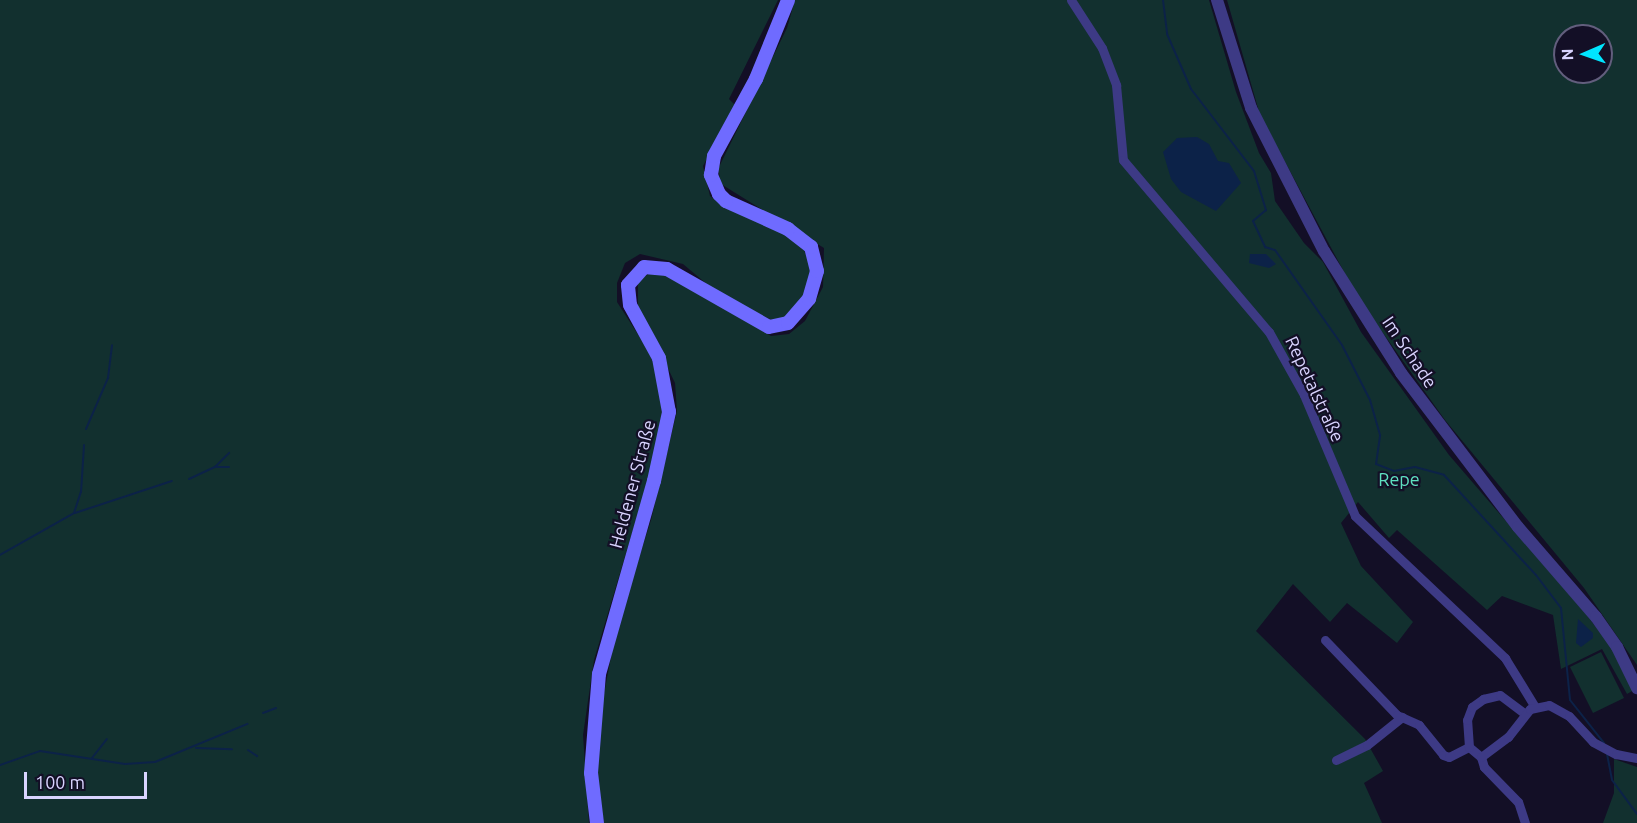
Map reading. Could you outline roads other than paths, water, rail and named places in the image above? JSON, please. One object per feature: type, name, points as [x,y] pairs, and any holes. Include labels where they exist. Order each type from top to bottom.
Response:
[{"type":"main road","name":"Heldener Straße","points":[[597,823],[591,773],[599,674],[654,481],[669,412],[659,358],[630,305],[626,290],[634,273],[644,267],[667,269],[751,320],[775,328],[795,318],[809,299],[817,272],[811,247],[788,229],[726,201],[719,194],[711,175],[714,156],[760,70],[788,0]]},
{"type":"street","name":"Repetalstraße","points":[[1071,0],[1109,64],[1118,98],[1123,160],[1269,332],[1304,395],[1355,516],[1505,658],[1535,707]]},
{"type":"street","name":"Im Schade","points":[[1217,0],[1255,117],[1324,251],[1401,373],[1504,510],[1596,617],[1617,647],[1637,688]]},
{"type":"street","points":[[1325,640],[1402,717],[1419,725],[1446,757],[1469,747]]},
{"type":"street","points":[[1525,714],[1500,695],[1483,699],[1468,713],[1469,747],[1481,757],[1484,767],[1518,802],[1525,823]]},
{"type":"street","points":[[1481,757],[1508,738],[1525,714],[1535,707],[1548,705],[1560,711],[1593,742],[1617,754],[1637,758]]},
{"type":"street","points":[[1336,760],[1367,745],[1402,717]]},
{"type":"water","points":[[1197,137],[1209,144],[1218,161],[1229,163],[1241,183],[1216,211],[1181,192],[1171,179],[1163,152],[1177,138]]},
{"type":"water","points":[[1250,254],[1266,254],[1276,264],[1269,268],[1249,263]]},
{"type":"water","points":[[1578,619],[1593,633],[1593,638],[1581,647],[1576,643]]},
{"type":"waterway","name":"Repe","points":[[1163,0],[1167,34],[1191,89],[1254,171],[1266,210],[1253,221],[1265,247],[1275,250],[1342,345],[1370,400],[1380,436],[1376,464],[1394,471],[1415,467],[1444,475],[1536,575],[1561,608],[1570,700],[1604,743]]},
{"type":"waterway","points":[[86,429],[108,378],[112,345]]},
{"type":"waterway","points":[[0,555],[74,513],[81,492],[84,445]]},
{"type":"waterway","points":[[215,467],[229,453]]},
{"type":"waterway","points":[[189,479],[215,467],[229,467]]},
{"type":"waterway","points":[[75,513],[172,481]]},
{"type":"waterway","points":[[263,713],[276,708]]},
{"type":"waterway","points":[[0,765],[40,751],[125,764],[155,762],[247,724]]},
{"type":"waterway","points":[[92,758],[107,739]]},
{"type":"waterway","points":[[196,748],[232,749]]},
{"type":"waterway","points":[[248,750],[257,756]]},
{"type":"waterway","name":"Repe","points":[[1607,754],[1612,780],[1637,814]]}]
